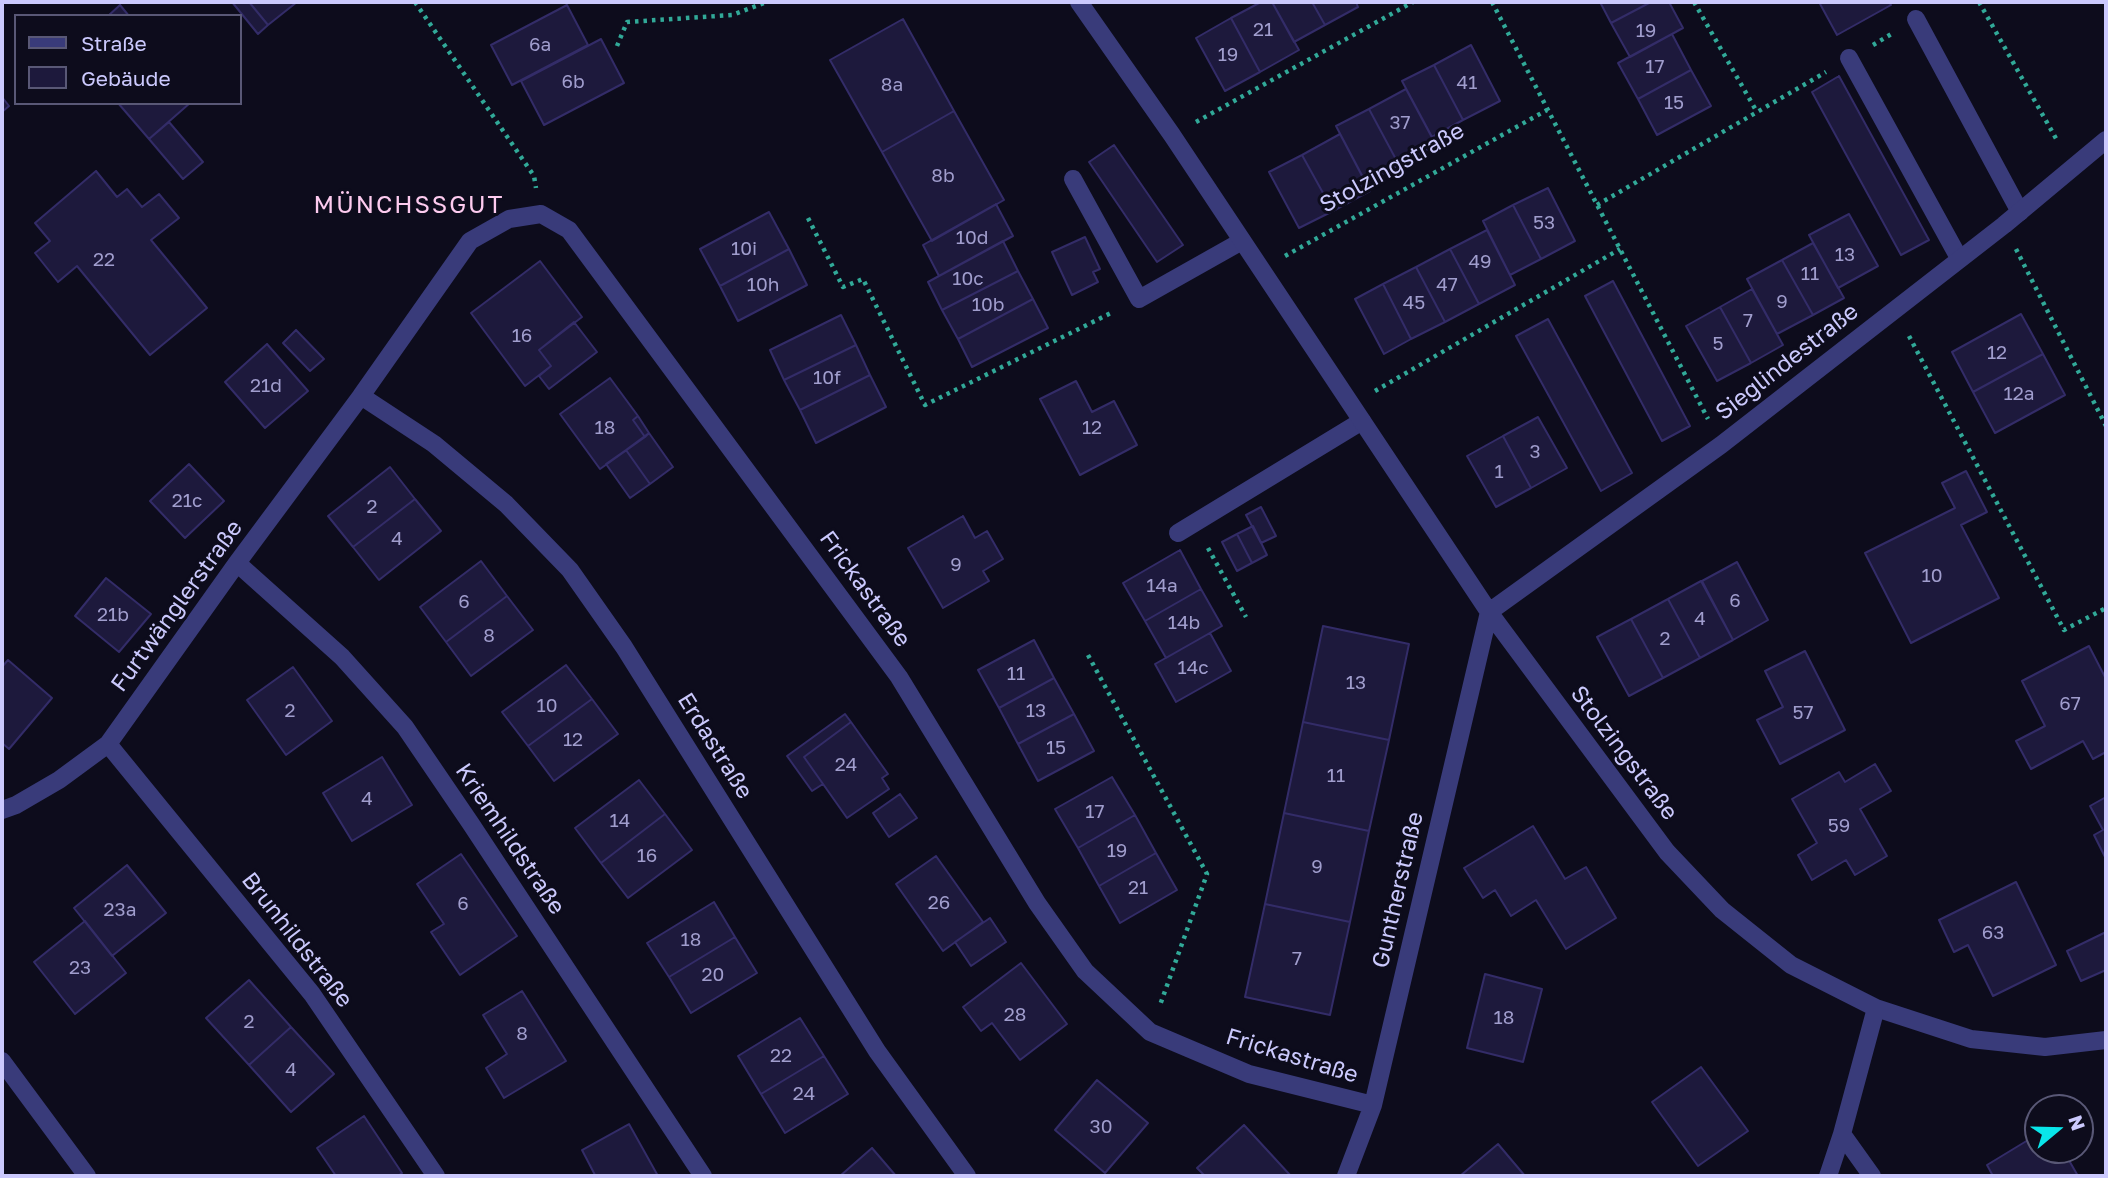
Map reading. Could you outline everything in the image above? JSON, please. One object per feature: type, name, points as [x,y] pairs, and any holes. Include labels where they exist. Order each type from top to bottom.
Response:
[{"type":"street","name":"Stolzingstraße","points":[[1079,2],[1172,135],[1489,612],[1667,852],[1723,910],[1791,965],[1876,1007],[1971,1039],[2045,1047],[2106,1040]]},
{"type":"street","points":[[1916,19],[2020,212]]},
{"type":"street","points":[[1849,58],[1959,258]]},
{"type":"street","name":"Sieglindestraße","points":[[1489,612],[1721,445],[2004,225],[2106,140]]},
{"type":"street","points":[[1073,179],[1139,299],[1242,241]]},
{"type":"street","points":[[361,396],[470,241],[509,219],[541,214]]},
{"type":"street","name":"Frickastraße","points":[[541,214],[569,230],[899,677],[1037,903],[1085,971],[1150,1032],[1249,1074],[1373,1105]]},
{"type":"street","name":"Furtwänglerstraße","points":[[2,810],[59,780],[108,744],[361,396]]},
{"type":"street","name":"Erdastraße","points":[[361,396],[444,453],[506,504],[570,570],[624,646],[877,1051],[967,1176]]},
{"type":"street","points":[[1186,528],[1362,421]]},
{"type":"street","name":"Kriemhildstraße","points":[[237,563],[342,657],[405,727],[703,1176]]},
{"type":"street","name":"Guntherstraße","points":[[1346,1176],[1373,1105],[1489,612]]},
{"type":"street","name":"Brunhildstraße","points":[[108,744],[312,994],[436,1176]]},
{"type":"street","points":[[1828,1176],[1876,1007]]},
{"type":"street","points":[[2,1061],[87,1176]]},
{"type":"street","points":[[1842,1134],[1872,1176]]},
{"type":"path","points":[[415,2],[534,176],[541,214]]},
{"type":"path","points":[[617,46],[627,22],[733,15],[767,2]]},
{"type":"path","points":[[1172,135],[1413,2]]},
{"type":"path","points":[[1492,2],[1721,445]]},
{"type":"path","points":[[1694,2],[1757,112]]},
{"type":"path","points":[[1979,2],[2072,167]]},
{"type":"path","points":[[1597,205],[1916,19]]},
{"type":"path","name":"Stolzingstraße","points":[[1261,270],[1547,110]]},
{"type":"path","points":[[808,218],[843,287],[863,279],[925,405],[1139,299]]},
{"type":"path","points":[[2004,225],[2106,426]]},
{"type":"path","points":[[1351,404],[1620,249]]},
{"type":"path","points":[[1895,309],[2064,630],[2106,608]]},
{"type":"path","points":[[1186,528],[1246,617]]},
{"type":"path","points":[[1088,655],[1208,874],[1150,1032]]},
{"type":"building","points":[[232,2],[249,2],[268,25],[258,34]]},
{"type":"building","points":[[249,2],[297,2],[268,25]]},
{"type":"building","points":[[1261,2],[1272,2],[1299,50],[1260,72],[1231,18]]},
{"type":"building","points":[[1272,2],[1312,2],[1325,25],[1294,42]]},
{"type":"building","points":[[1312,2],[1356,2],[1358,7],[1325,25]]},
{"type":"building","points":[[1600,2],[1651,2],[1611,23]]},
{"type":"building","points":[[1651,2],[1669,2],[1683,28],[1630,57],[1611,23]]},
{"type":"building","points":[[1819,2],[1889,2],[1891,5],[1837,35]]},
{"type":"building","points":[[120,5],[127,14],[110,14]]},
{"type":"building","points":[[567,5],[588,45],[512,85],[491,45]]},
{"type":"building","points":[[1231,18],[1260,72],[1225,91],[1196,38]]},
{"type":"building","points":[[903,19],[954,111],[882,152],[830,60]]},
{"type":"building","points":[[1672,34],[1691,70],[1638,99],[1618,63]]},
{"type":"building","points":[[601,39],[624,83],[544,125],[521,81]]},
{"type":"building","points":[[1471,45],[1500,101],[1463,120],[1434,65]]},
{"type":"building","points":[[1434,65],[1463,120],[1432,137],[1402,81]]},
{"type":"building","points":[[1691,70],[1711,106],[1657,135],[1638,99]]},
{"type":"building","points":[[1839,76],[1929,240],[1901,255],[1812,92]]},
{"type":"building","points":[[1406,89],[1436,145],[1399,165],[1369,109]]},
{"type":"building","points":[[2,97],[9,106],[2,112]]},
{"type":"building","points":[[120,105],[188,105],[149,139]]},
{"type":"building","points":[[1369,109],[1399,165],[1366,183],[1336,126]]},
{"type":"building","points":[[954,111],[1004,200],[932,241],[882,152]]},
{"type":"building","points":[[169,122],[203,162],[183,179],[149,139]]},
{"type":"building","points":[[1340,134],[1370,191],[1333,211],[1302,155]]},
{"type":"building","points":[[1114,145],[1183,245],[1157,262],[1089,162]]},
{"type":"building","points":[[1302,155],[1333,211],[1299,228],[1269,172]]},
{"type":"building","points":[[96,171],[117,197],[127,189],[142,207],[159,194],[179,218],[151,240],[207,308],[150,355],[77,266],[58,282],[35,253],[50,241],[35,223]]},
{"type":"building","points":[[1548,188],[1575,241],[1541,259],[1513,205]]},
{"type":"building","points":[[996,204],[1013,236],[939,276],[923,245]]},
{"type":"building","points":[[1513,205],[1541,259],[1510,275],[1483,221]]},
{"type":"building","points":[[769,212],[789,249],[720,286],[700,249]]},
{"type":"building","points":[[1849,214],[1878,266],[1838,288],[1809,235]]},
{"type":"building","points":[[1487,230],[1515,285],[1479,304],[1450,249]]},
{"type":"building","points":[[1085,237],[1100,269],[1093,272],[1098,282],[1072,295],[1052,252]]},
{"type":"building","points":[[1003,241],[1018,271],[942,310],[928,282]]},
{"type":"building","points":[[1813,243],[1844,298],[1813,315],[1782,260]]},
{"type":"building","points":[[789,249],[807,285],[738,321],[720,286]]},
{"type":"building","points":[[1450,249],[1479,304],[1445,322],[1416,267]]},
{"type":"building","points":[[1782,260],[1813,315],[1777,334],[1747,279]]},
{"type":"building","points":[[540,261],[582,317],[539,350],[551,366],[525,386],[471,313]]},
{"type":"building","points":[[1416,267],[1445,322],[1411,339],[1383,284]]},
{"type":"building","points":[[1018,271],[1033,299],[958,339],[942,310]]},
{"type":"building","points":[[1613,281],[1690,426],[1662,441],[1585,296]]},
{"type":"building","points":[[1383,284],[1411,339],[1384,354],[1355,299]]},
{"type":"building","points":[[1752,289],[1783,345],[1751,363],[1720,307]]},
{"type":"building","points":[[1033,299],[1048,328],[972,367],[958,339]]},
{"type":"building","points":[[1720,307],[1751,363],[1717,381],[1686,326]]},
{"type":"building","points":[[2021,314],[2043,354],[1973,392],[1952,352]]},
{"type":"building","points":[[841,315],[856,345],[784,380],[770,350]]},
{"type":"building","points":[[1548,319],[1632,473],[1601,491],[1516,336]]},
{"type":"building","points":[[574,322],[597,352],[549,389],[539,376],[551,366],[539,350]]},
{"type":"building","points":[[296,330],[324,359],[310,371],[283,343]]},
{"type":"building","points":[[267,344],[308,391],[265,428],[225,382]]},
{"type":"building","points":[[856,345],[870,375],[800,410],[784,380]]},
{"type":"building","points":[[2043,354],[2065,395],[1995,433],[1973,392]]},
{"type":"building","points":[[870,375],[886,407],[816,443],[800,410]]},
{"type":"building","points":[[610,378],[638,416],[633,420],[645,437],[600,469],[560,414]]},
{"type":"building","points":[[1076,381],[1092,412],[1114,401],[1137,445],[1080,475],[1040,399]]},
{"type":"building","points":[[638,416],[649,433],[645,437],[633,420]]},
{"type":"building","points":[[1538,417],[1567,468],[1531,488],[1503,436]]},
{"type":"building","points":[[649,433],[673,467],[650,484],[626,450]]},
{"type":"building","points":[[1503,436],[1531,488],[1496,507],[1467,456]]},
{"type":"building","points":[[626,450],[650,484],[630,498],[606,464]]},
{"type":"building","points":[[189,464],[224,501],[185,538],[150,501]]},
{"type":"building","points":[[390,467],[415,499],[353,547],[328,516]]},
{"type":"building","points":[[1966,471],[1987,512],[1961,525],[1999,598],[1911,643],[1865,553],[1955,508],[1942,483]]},
{"type":"building","points":[[415,499],[441,531],[379,580],[353,547]]},
{"type":"building","points":[[1261,507],[1276,536],[1261,543],[1246,515]]},
{"type":"building","points":[[963,516],[975,538],[987,531],[1003,559],[983,571],[989,581],[943,608],[908,548]]},
{"type":"building","points":[[1253,526],[1267,555],[1252,563],[1237,534]]},
{"type":"building","points":[[1237,534],[1252,563],[1237,571],[1222,542]]},
{"type":"building","points":[[1180,550],[1201,589],[1145,621],[1123,583]]},
{"type":"building","points":[[481,561],[507,596],[446,642],[420,607]]},
{"type":"building","points":[[1737,562],[1768,620],[1733,640],[1702,581]]},
{"type":"building","points":[[106,578],[151,614],[119,652],[75,616]]},
{"type":"building","points":[[1701,581],[1733,640],[1700,658],[1668,599]]},
{"type":"building","points":[[1201,589],[1222,626],[1166,658],[1145,621]]},
{"type":"building","points":[[507,596],[533,630],[471,676],[446,642]]},
{"type":"building","points":[[1668,599],[1700,658],[1663,678],[1631,619]]},
{"type":"building","points":[[1631,619],[1663,678],[1629,696],[1597,637]]},
{"type":"building","points":[[1323,626],[1409,644],[1389,740],[1303,722]]},
{"type":"building","points":[[1210,633],[1231,671],[1176,702],[1155,664]]},
{"type":"building","points":[[1034,640],[1054,678],[999,708],[978,670]]},
{"type":"building","points":[[2089,646],[2106,679],[2106,752],[2093,759],[2083,741],[2031,769],[2016,741],[2045,726],[2022,681]]},
{"type":"building","points":[[1805,651],[1845,730],[1780,764],[1757,720],[1783,707],[1765,671]]},
{"type":"building","points":[[8,660],[52,698],[9,749],[2,743],[2,667]]},
{"type":"building","points":[[566,665],[592,699],[528,746],[502,712]]},
{"type":"building","points":[[293,667],[332,721],[286,755],[247,700]]},
{"type":"building","points":[[1054,678],[1074,714],[1018,744],[999,708]]},
{"type":"building","points":[[592,699],[618,734],[554,781],[528,746]]},
{"type":"building","points":[[845,714],[851,722],[804,757],[823,784],[812,791],[787,756]]},
{"type":"building","points":[[1074,714],[1094,751],[1038,781],[1018,744]]},
{"type":"building","points":[[851,722],[888,774],[882,778],[889,789],[847,818],[804,757]]},
{"type":"building","points":[[1303,722],[1389,740],[1369,831],[1284,813]]},
{"type":"building","points":[[382,757],[412,805],[352,841],[323,793]]},
{"type":"building","points":[[1875,764],[1891,791],[1860,809],[1887,856],[1855,875],[1846,860],[1812,880],[1798,855],[1817,843],[1792,799],[1839,772],[1845,782]]},
{"type":"building","points":[[1112,777],[1135,815],[1078,848],[1055,809]]},
{"type":"building","points":[[639,780],[665,814],[601,863],[575,828]]},
{"type":"building","points":[[900,794],[917,818],[889,837],[873,813]]},
{"type":"building","points":[[2106,797],[2106,859],[2094,835],[2103,830],[2090,806]]},
{"type":"building","points":[[1284,813],[1369,831],[1350,922],[1265,904]]},
{"type":"building","points":[[665,814],[692,850],[628,898],[601,863]]},
{"type":"building","points":[[1135,815],[1156,853],[1099,886],[1078,848]]},
{"type":"building","points":[[1533,826],[1565,879],[1586,867],[1616,918],[1566,949],[1536,900],[1511,916],[1495,890],[1483,898],[1464,868]]},
{"type":"building","points":[[1156,853],[1177,890],[1120,923],[1099,886]]},
{"type":"building","points":[[461,854],[517,936],[460,975],[431,932],[444,924],[417,884]]},
{"type":"building","points":[[936,856],[983,922],[943,951],[896,884]]},
{"type":"building","points":[[127,865],[166,913],[112,956],[74,908]]},
{"type":"building","points":[[2016,882],[2056,965],[1993,996],[1968,945],[1954,952],[1939,920]]},
{"type":"building","points":[[714,902],[735,937],[669,977],[647,943]]},
{"type":"building","points":[[1265,904],[1350,922],[1330,1015],[1245,997]]},
{"type":"building","points":[[990,918],[1006,942],[971,966],[955,942]]},
{"type":"building","points":[[85,921],[126,973],[75,1014],[34,962]]},
{"type":"building","points":[[2106,932],[2106,970],[2081,981],[2067,951]]},
{"type":"building","points":[[735,937],[757,973],[691,1013],[669,977]]},
{"type":"building","points":[[1021,963],[1067,1024],[1020,1060],[992,1023],[981,1031],[963,1007]]},
{"type":"building","points":[[1485,974],[1542,989],[1523,1062],[1467,1048]]},
{"type":"building","points":[[249,980],[291,1027],[249,1065],[206,1018]]},
{"type":"building","points":[[522,991],[566,1061],[504,1098],[486,1068],[507,1054],[483,1015]]},
{"type":"building","points":[[800,1018],[824,1056],[761,1094],[738,1056]]},
{"type":"building","points":[[291,1027],[334,1074],[291,1112],[249,1065]]},
{"type":"building","points":[[824,1056],[848,1094],[785,1133],[761,1094]]},
{"type":"building","points":[[1701,1067],[1748,1131],[1698,1166],[1652,1102]]},
{"type":"building","points":[[1097,1080],[1148,1123],[1105,1173],[1055,1130]]},
{"type":"building","points":[[364,1116],[402,1173],[398,1176],[336,1176],[317,1148]]},
{"type":"building","points":[[629,1124],[658,1176],[592,1176],[595,1175],[582,1150]]},
{"type":"building","points":[[1244,1125],[1289,1176],[1205,1176],[1197,1168]]},
{"type":"building","points":[[2024,1143],[2024,1164],[2071,1164],[2078,1176],[1993,1176],[1987,1165]]},
{"type":"building","points":[[1498,1144],[1525,1176],[1460,1176]]},
{"type":"building","points":[[872,1148],[896,1176],[840,1176]]},
{"type":"district","name":"MÜNCHSSGUT","points":[[409,205]]}]
